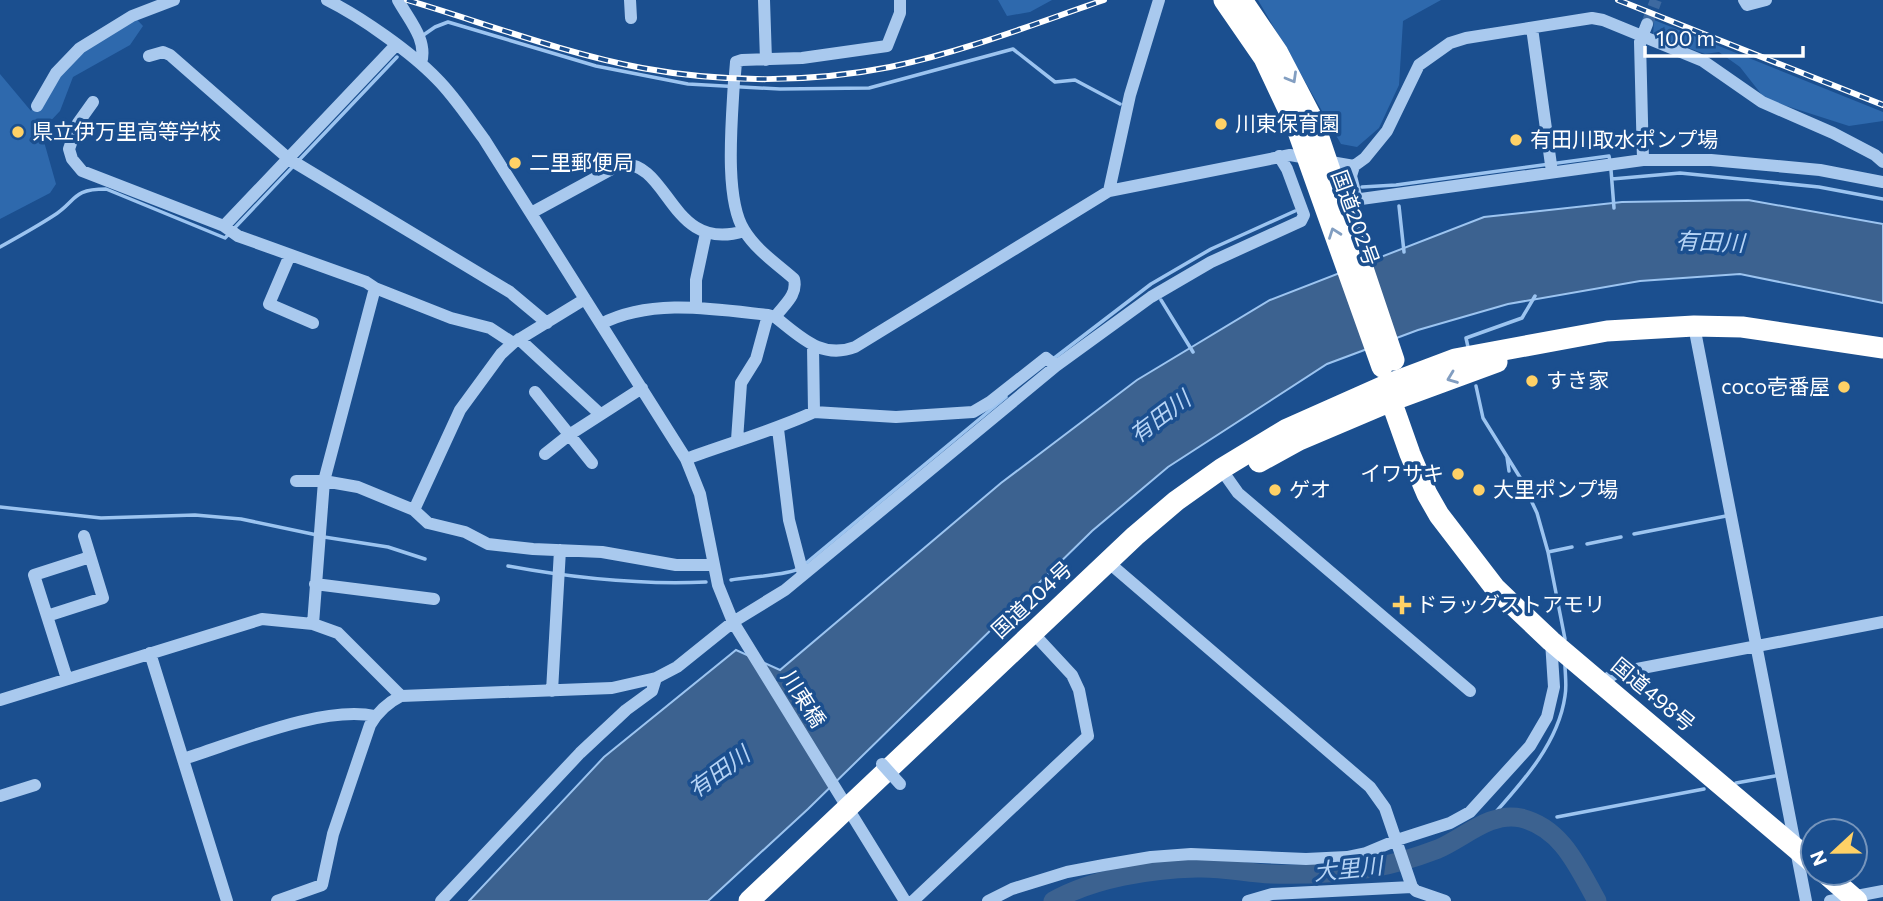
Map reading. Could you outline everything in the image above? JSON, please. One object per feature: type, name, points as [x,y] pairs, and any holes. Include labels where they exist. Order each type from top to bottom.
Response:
[{"type":"highway","name":"国道202号","points":[[1230,0],[1304,123],[1394,382]]},
{"type":"highway","points":[[1394,382],[1455,359],[1607,331],[1694,326],[1742,327],[1883,348]]},
{"type":"highway","name":"国道204号","points":[[768,901],[851,814],[1113,567],[1224,475],[1299,440],[1394,382]]},
{"type":"highway","name":"国道498号","points":[[1394,382],[1427,494],[1439,515],[1495,588],[1550,641],[1799,851]]},
{"type":"highway","name":"国道204号","points":[[749,901],[851,814]]},
{"type":"highway","points":[[1841,887],[1855,899]]},
{"type":"street","points":[[37,106],[56,73],[80,48],[132,16],[174,0]]},
{"type":"street","name":"川東橋","points":[[327,0],[348,11],[421,63],[459,105],[531,213],[686,459],[700,494],[725,607],[905,901]]},
{"type":"street","points":[[398,0],[420,38],[424,53],[421,63]]},
{"type":"street","points":[[630,0],[631,18]]},
{"type":"street","points":[[764,0],[766,60]]},
{"type":"street","points":[[737,440],[741,383],[756,359],[771,316],[795,293],[794,279],[758,248],[744,231],[736,213],[731,154],[736,62],[802,58],[887,46],[900,13],[900,0]]},
{"type":"street","points":[[1109,191],[1133,83],[1159,0]]},
{"type":"street","points":[[1744,0],[1747,5],[1766,0]]},
{"type":"street","points":[[1883,162],[1833,133],[1762,102],[1703,61],[1645,29],[1592,18],[1466,38],[1450,43],[1419,65],[1387,131],[1365,158],[1354,166],[1352,176],[1356,196],[1361,199],[1551,166],[1643,160],[1712,160],[1821,170],[1883,182]]},
{"type":"street","points":[[1532,27],[1551,166]]},
{"type":"street","points":[[1643,160],[1640,42],[1645,29]]},
{"type":"street","points":[[224,226],[294,163],[395,46]]},
{"type":"street","points":[[149,56],[163,52],[170,55],[294,163],[510,292],[547,323]]},
{"type":"street","points":[[93,102],[78,123],[69,149],[72,159],[82,171],[224,226],[238,236],[366,282],[374,288],[451,318],[490,328],[516,341],[600,414]]},
{"type":"street","points":[[601,324],[615,317],[637,312],[696,307],[771,316],[813,346],[826,351],[841,352],[855,347],[1109,191],[1279,156],[1290,155],[1354,166]]},
{"type":"street","points":[[686,459],[737,440],[778,429],[814,412],[896,417],[973,412],[1211,262],[1301,221],[1304,215],[1287,169],[1279,156]]},
{"type":"street","points":[[531,213],[621,164],[627,164],[642,169],[692,226],[706,233],[730,235],[744,231]]},
{"type":"street","points":[[696,307],[696,280],[706,233]]},
{"type":"street","points":[[290,254],[270,304],[313,323]]},
{"type":"street","points":[[313,624],[324,481],[374,288]]},
{"type":"street","points":[[414,510],[460,410],[501,354],[516,341],[585,299]]},
{"type":"street","points":[[1694,326],[1806,901]]},
{"type":"street","points":[[813,346],[814,412]]},
{"type":"street","points":[[277,901],[322,885],[333,834],[375,716],[401,696],[611,688],[656,678],[696,654],[771,600],[802,569],[979,430],[1051,362]]},
{"type":"street","points":[[545,454],[569,435],[642,388]]},
{"type":"street","points":[[535,392],[592,463]]},
{"type":"street","points":[[973,412],[979,430]]},
{"type":"street","points":[[778,429],[789,520],[802,569]]},
{"type":"street","points":[[1224,475],[1238,493],[1470,691]]},
{"type":"street","points":[[296,481],[324,481],[358,487],[414,510],[428,523],[466,532],[488,544],[601,552],[676,565],[714,565]]},
{"type":"street","points":[[47,616],[103,598],[84,536]]},
{"type":"street","points":[[552,691],[560,551]]},
{"type":"street","points":[[67,679],[34,575],[90,557]]},
{"type":"street","points":[[1113,567],[1370,787],[1385,807],[1413,890]]},
{"type":"street","points":[[315,584],[434,599]]},
{"type":"street","points":[[0,699],[262,619],[313,624],[338,633],[401,696]]},
{"type":"street","points":[[1600,682],[1616,673],[1883,622]]},
{"type":"street","points":[[913,901],[1088,736],[1079,690],[1072,675],[1037,637]]},
{"type":"street","points":[[988,901],[1012,889],[1067,872],[1151,858],[1191,854],[1306,859],[1347,857],[1366,853],[1450,823],[1470,813],[1530,746],[1547,717],[1554,687],[1550,641]]},
{"type":"street","points":[[150,653],[227,901]]},
{"type":"street","points":[[441,901],[580,753],[626,710],[652,691],[656,678]]},
{"type":"street","points":[[183,759],[319,718],[363,714],[375,716]]},
{"type":"street","points":[[882,764],[900,784]]},
{"type":"street","points":[[0,796],[35,785]]},
{"type":"street","points":[[1248,901],[1272,894],[1413,890],[1445,901]]},
{"type":"street","points":[[1830,901],[1855,899],[1883,891]]},
{"type":"shaded area","points":[[998,0],[1052,0],[1030,12],[1007,16]]},
{"type":"shaded area","points":[[1258,0],[1441,0],[1403,21],[1399,85],[1379,128],[1357,147],[1341,144]]},
{"type":"shaded area","points":[[130,12],[143,26],[130,45],[73,77],[60,111],[41,131],[56,184],[50,193],[0,219],[0,74],[31,111],[54,69]]},
{"type":"shaded area","points":[[1654,20],[1883,112],[1883,121],[1849,126],[1765,99],[1740,67],[1719,52],[1705,54],[1653,35]]},
{"type":"water","name":"有田川","points":[[1748,200],[1883,224],[1883,303],[1740,274],[1640,281],[1508,304],[1418,330],[1327,364],[1168,467],[1092,531],[808,809],[708,901],[469,901],[604,757],[736,650],[780,670],[1001,483],[1137,380],[1270,300],[1484,217],[1622,202]]},
{"type":"waterway","points":[[422,36],[448,22],[596,66],[688,84],[780,89],[869,88],[1013,49],[1055,82],[1075,80],[1120,104]]},
{"type":"waterway","points":[[0,247],[61,211],[80,194],[106,189],[225,238],[397,57]]},
{"type":"waterway","points":[[1362,187],[1396,185],[1609,156],[1610,161]]},
{"type":"waterway","points":[[1611,170],[1614,208]]},
{"type":"waterway","points":[[1612,179],[1680,173],[1819,187],[1883,199]]},
{"type":"waterway","points":[[1399,206],[1404,252]]},
{"type":"waterway","points":[[1053,359],[1151,284],[1211,249],[1295,211]]},
{"type":"waterway","points":[[1468,347],[1466,338],[1522,318],[1535,296]]},
{"type":"waterway","points":[[1161,300],[1193,352]]},
{"type":"waterway","points":[[1476,386],[1483,418],[1521,479],[1537,513],[1548,552],[1565,639]]},
{"type":"waterway","points":[[805,564],[1006,397]]},
{"type":"waterway","points":[[1507,457],[1509,471]]},
{"type":"waterway","points":[[0,507],[101,518],[195,515],[241,519],[317,535]]},
{"type":"waterway","points":[[1634,534],[1726,516]]},
{"type":"waterway","points":[[324,537],[388,547],[425,559]]},
{"type":"waterway","points":[[1587,544],[1621,537]]},
{"type":"waterway","points":[[1548,552],[1572,547]]},
{"type":"waterway","points":[[508,566],[607,580],[706,582]]},
{"type":"waterway","points":[[731,580],[798,569]]},
{"type":"waterway","points":[[1486,823],[1535,765],[1554,732],[1565,696],[1565,664]]},
{"type":"waterway","points":[[1736,783],[1775,776]]},
{"type":"waterway","points":[[1557,817],[1704,789]]},
{"type":"waterway","name":"大里川","points":[[1053,901],[1086,886],[1161,870],[1206,868],[1296,874],[1372,868],[1430,852],[1488,822],[1510,817],[1521,818],[1548,830],[1567,850],[1597,901]]},
{"type":"tunnel","points":[[1647,24],[1656,0]]},
{"type":"railway","points":[[407,0],[612,62],[673,73],[766,79],[829,76],[917,61],[998,37],[1104,0]]},
{"type":"railway","points":[[1618,0],[1883,105]]},
{"type":"place","name":"川東保育園","points":[[1221,124]]},
{"type":"place","name":"県立伊万里高等学校","points":[[18,132]]},
{"type":"place","name":"有田川取水ポンプ場","points":[[1516,140]]},
{"type":"place","name":"二里郵便局","points":[[515,163]]},
{"type":"place","name":"すき家","points":[[1532,381]]},
{"type":"place","name":"coco壱番屋","points":[[1844,387]]},
{"type":"place","name":"イワサキ","points":[[1458,474]]},
{"type":"place","name":"ゲオ","points":[[1275,490]]},
{"type":"place","name":"大里ポンプ場","points":[[1479,490]]},
{"type":"place","name":"ドラッグストアモリ","points":[[1402,605]]}]
